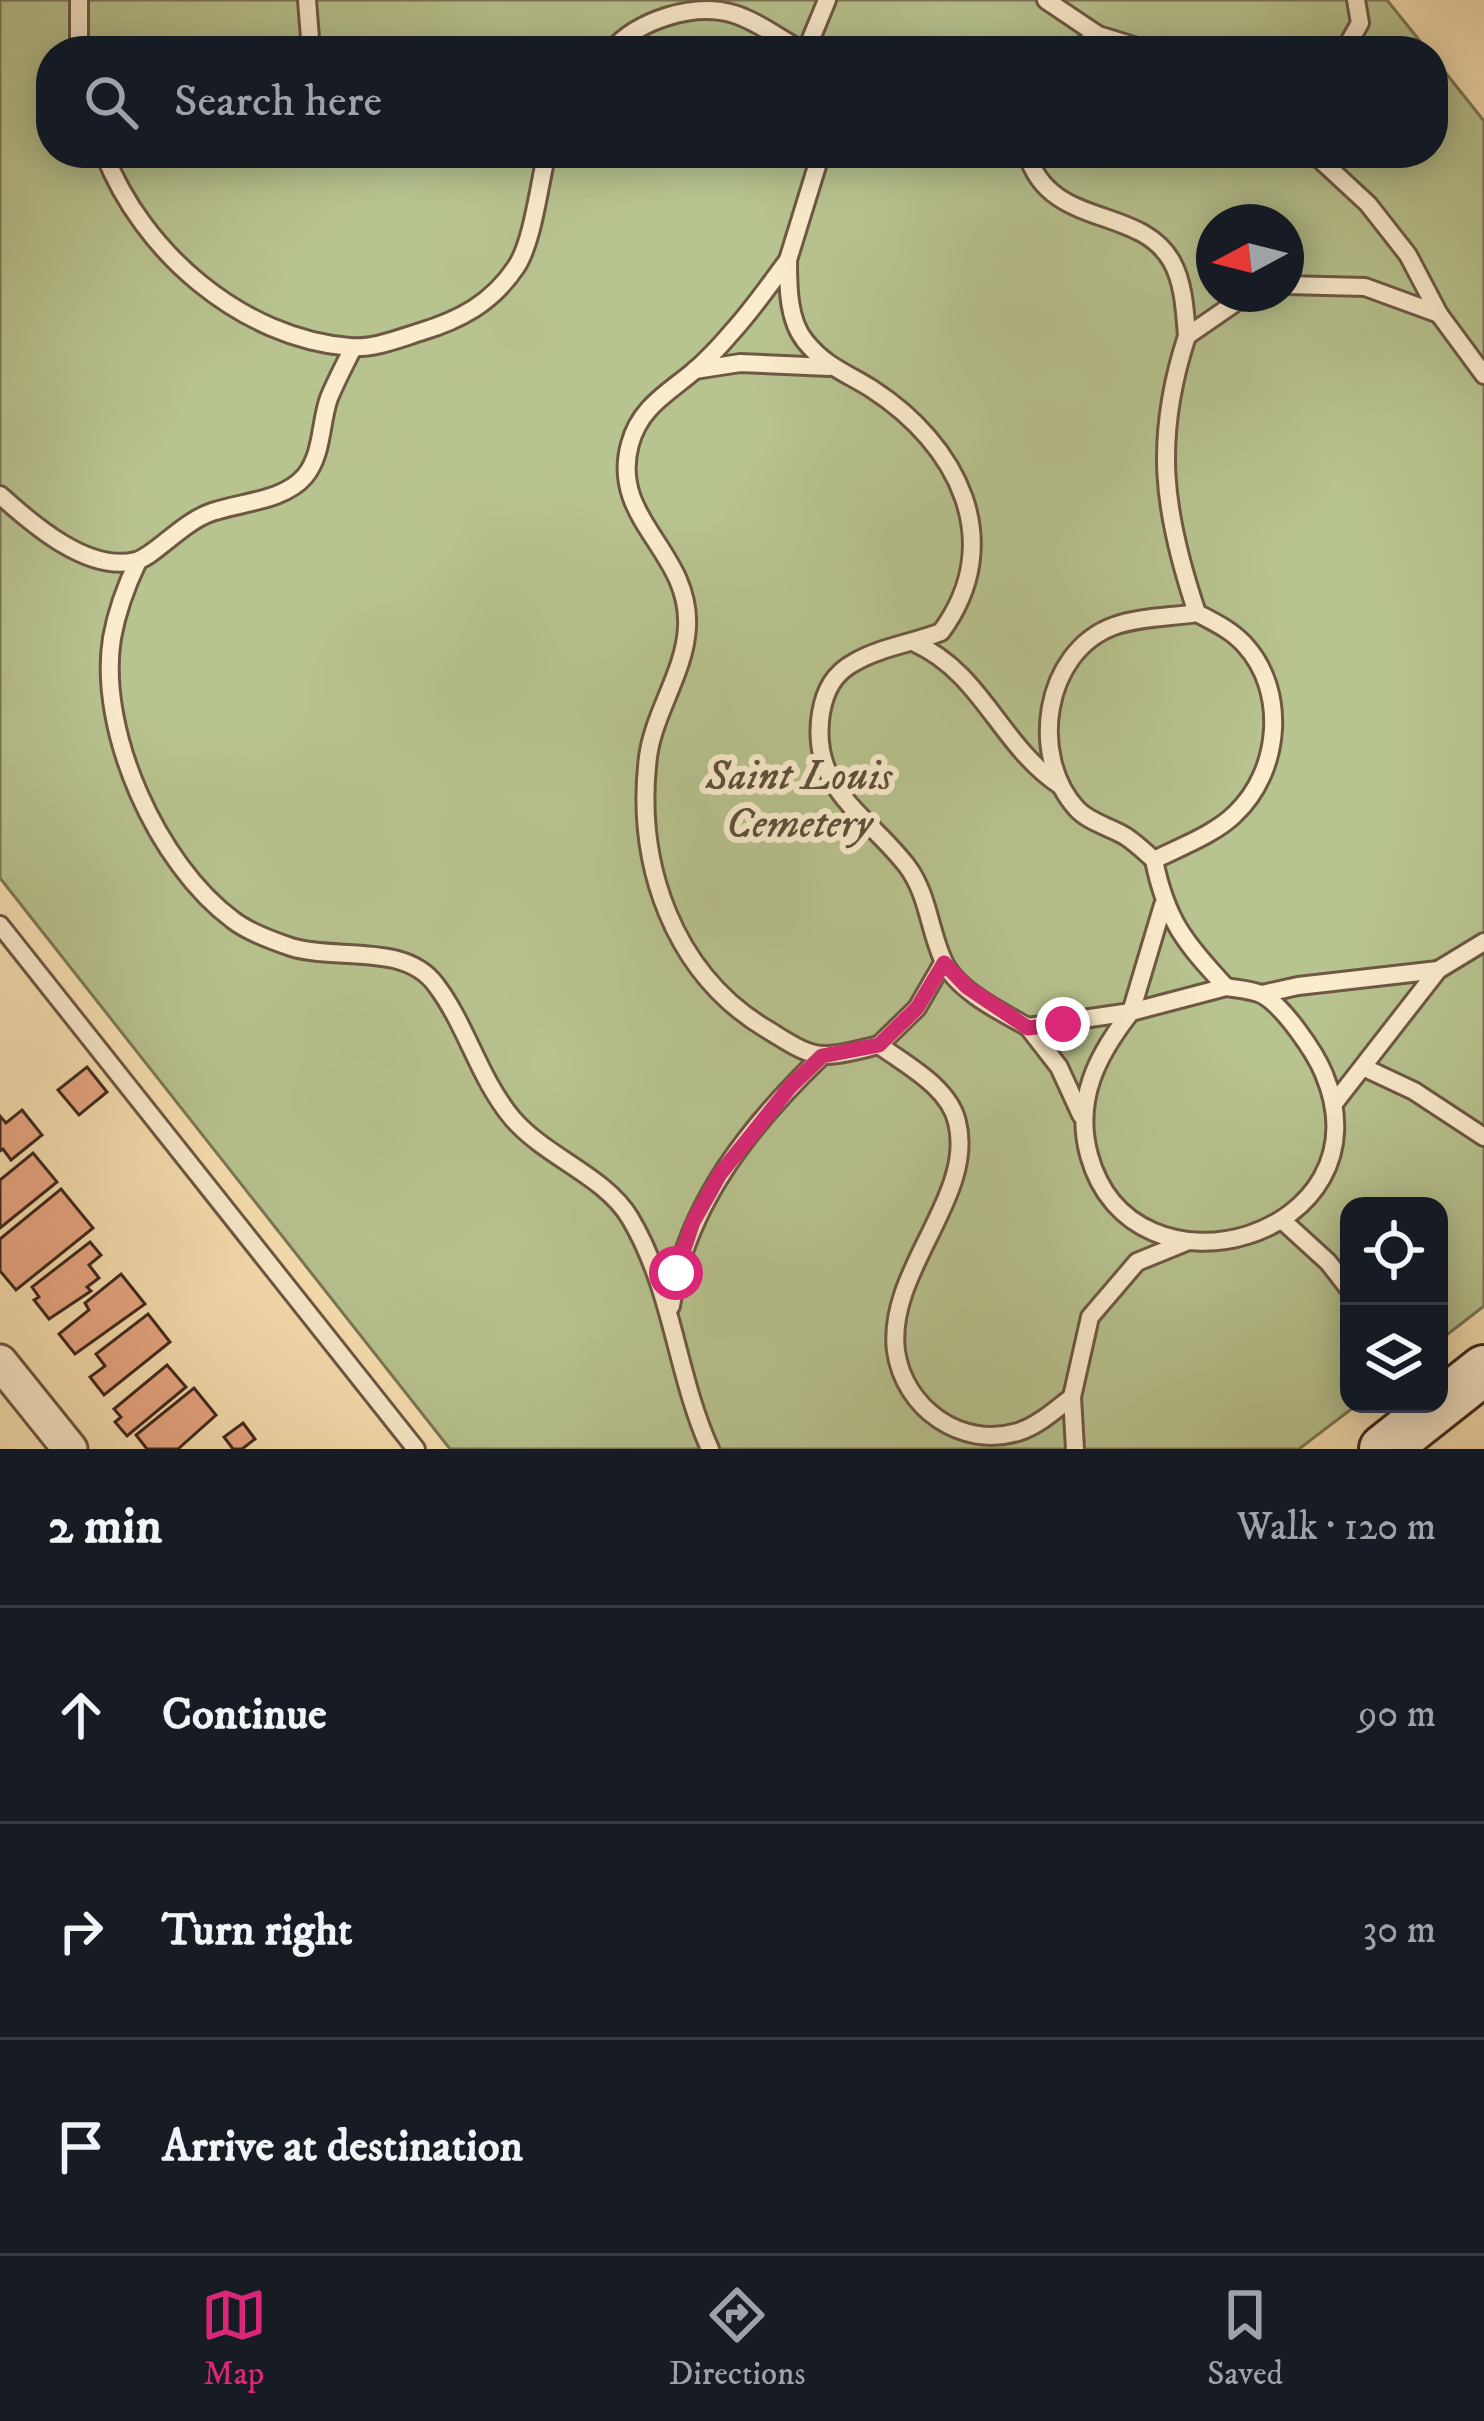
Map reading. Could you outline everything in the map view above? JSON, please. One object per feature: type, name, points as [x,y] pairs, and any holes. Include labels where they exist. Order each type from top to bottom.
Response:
[{"type":"street","points":[[0,1362],[60,1446]]},
{"type":"street","points":[[1448,1395],[1484,1370]]},
{"type":"street","points":[[1384,1449],[1426,1413]]},
{"type":"lane","points":[[79,0],[79,36]]},
{"type":"lane","points":[[307,0],[310,36]]},
{"type":"lane","points":[[811,36],[827,0]]},
{"type":"lane","points":[[1046,0],[1101,36]]},
{"type":"lane","points":[[1353,36],[1360,23],[1356,0]]},
{"type":"lane","points":[[624,36],[673,14],[703,11],[730,13],[775,36]]},
{"type":"lane","points":[[112,168],[144,224],[176,262],[215,296],[280,330],[353,348],[392,341],[470,314],[498,290],[519,263],[543,168]]},
{"type":"lane","points":[[816,168],[788,260],[788,286],[801,337],[830,367],[871,388],[916,424],[958,483],[974,523],[974,557],[956,612],[941,632],[871,654],[831,680],[818,736],[825,770],[844,801],[908,867],[931,913],[944,963],[967,987],[1028,1028],[1059,1067],[1081,1116],[1103,1191],[1120,1213],[1186,1242]]},
{"type":"lane","points":[[1033,168],[1061,202],[1144,236],[1173,263],[1184,299],[1187,336],[1163,454],[1170,525],[1197,614]]},
{"type":"lane","points":[[1329,168],[1368,204],[1408,255],[1438,314],[1484,376]]},
{"type":"lane","points":[[788,260],[733,331],[642,416],[630,443],[626,473],[631,501],[678,571],[688,627],[649,751],[644,809],[654,876],[674,931],[726,1001],[797,1047],[822,1056],[879,1045],[917,1008],[944,963]]},
{"type":"lane","points":[[1304,285],[1366,287],[1438,314]]},
{"type":"lane","points":[[1187,336],[1222,312]]},
{"type":"lane","points":[[353,348],[328,401],[316,457],[304,477],[284,492],[190,519],[138,561],[122,596],[111,643],[117,728],[133,783],[157,832],[233,921],[293,948],[408,963],[436,984],[513,1119],[554,1157],[614,1197],[628,1215],[648,1251],[670,1312],[681,1370],[710,1449]]},
{"type":"lane","points":[[695,370],[740,363],[830,367]]},
{"type":"lane","points":[[0,495],[42,530],[82,554],[138,561]]},
{"type":"lane","points":[[1154,860],[1232,819],[1261,779],[1274,735],[1261,671],[1245,645],[1221,625],[1197,614],[1114,626],[1090,640],[1068,662],[1049,712],[1056,779],[1079,812],[1128,838],[1154,860],[1163,905],[1192,950],[1226,987]]},
{"type":"lane","points":[[915,643],[944,656],[1026,758],[1062,787]]},
{"type":"lane","points":[[1081,1116],[1097,1064],[1131,1012],[1163,905]]},
{"type":"lane","points":[[0,925],[416,1449]]},
{"type":"lane","points":[[1336,1102],[1438,970],[1484,942]]},
{"type":"lane","points":[[1028,1028],[1131,1012],[1226,987],[1262,994],[1438,970]]},
{"type":"lane","points":[[1075,1449],[1072,1397],[1090,1318],[1137,1262],[1186,1242],[1250,1237],[1282,1221],[1322,1179],[1335,1131],[1336,1102],[1298,1031],[1262,994]]},
{"type":"lane","points":[[879,1045],[946,1098],[957,1120],[955,1175],[908,1276],[901,1310],[896,1348],[906,1388],[930,1416],[967,1434],[1013,1433],[1037,1424],[1072,1397]]},
{"type":"lane","points":[[670,1312],[676,1273],[693,1222],[720,1174],[790,1087],[822,1056]]},
{"type":"lane","points":[[1365,1068],[1414,1091],[1484,1137]]},
{"type":"lane","points":[[1282,1221],[1340,1277]]},
{"type":"green space","name":"Saint Louis Cemetery","points":[[0,0],[1387,0],[1416,36],[36,36],[36,168],[1448,168],[1448,76],[1484,121],[1484,1306],[1448,1334],[1448,1197],[1340,1197],[1340,1413],[1346,1413],[1299,1449],[450,1449],[0,878]]},
{"type":"building","points":[[87,1067],[107,1092],[79,1115],[58,1090]]},
{"type":"building","points":[[22,1110],[42,1135],[11,1160],[0,1151],[0,1116],[6,1123]]},
{"type":"building","points":[[33,1153],[57,1182],[0,1228],[0,1180]]},
{"type":"building","points":[[61,1189],[93,1228],[16,1290],[0,1271],[0,1239]]},
{"type":"building","points":[[90,1242],[101,1255],[89,1265],[99,1278],[87,1287],[91,1291],[49,1319],[34,1300],[39,1297],[32,1287]]},
{"type":"building","points":[[121,1274],[145,1304],[75,1354],[59,1334],[89,1310],[85,1303]]},
{"type":"building","points":[[148,1314],[170,1342],[104,1395],[90,1377],[105,1366],[96,1354]]},
{"type":"building","points":[[167,1365],[186,1387],[127,1436],[115,1422],[121,1417],[114,1409]]},
{"type":"building","points":[[194,1388],[216,1415],[178,1449],[147,1449],[136,1435]]},
{"type":"building","points":[[243,1423],[255,1439],[242,1449],[233,1449],[224,1437]]},
{"type":"route","points":[[676,1273],[693,1222],[720,1174],[790,1087],[822,1056],[879,1045],[899,1029],[944,963],[967,987],[1028,1028],[1063,1024]]}]
